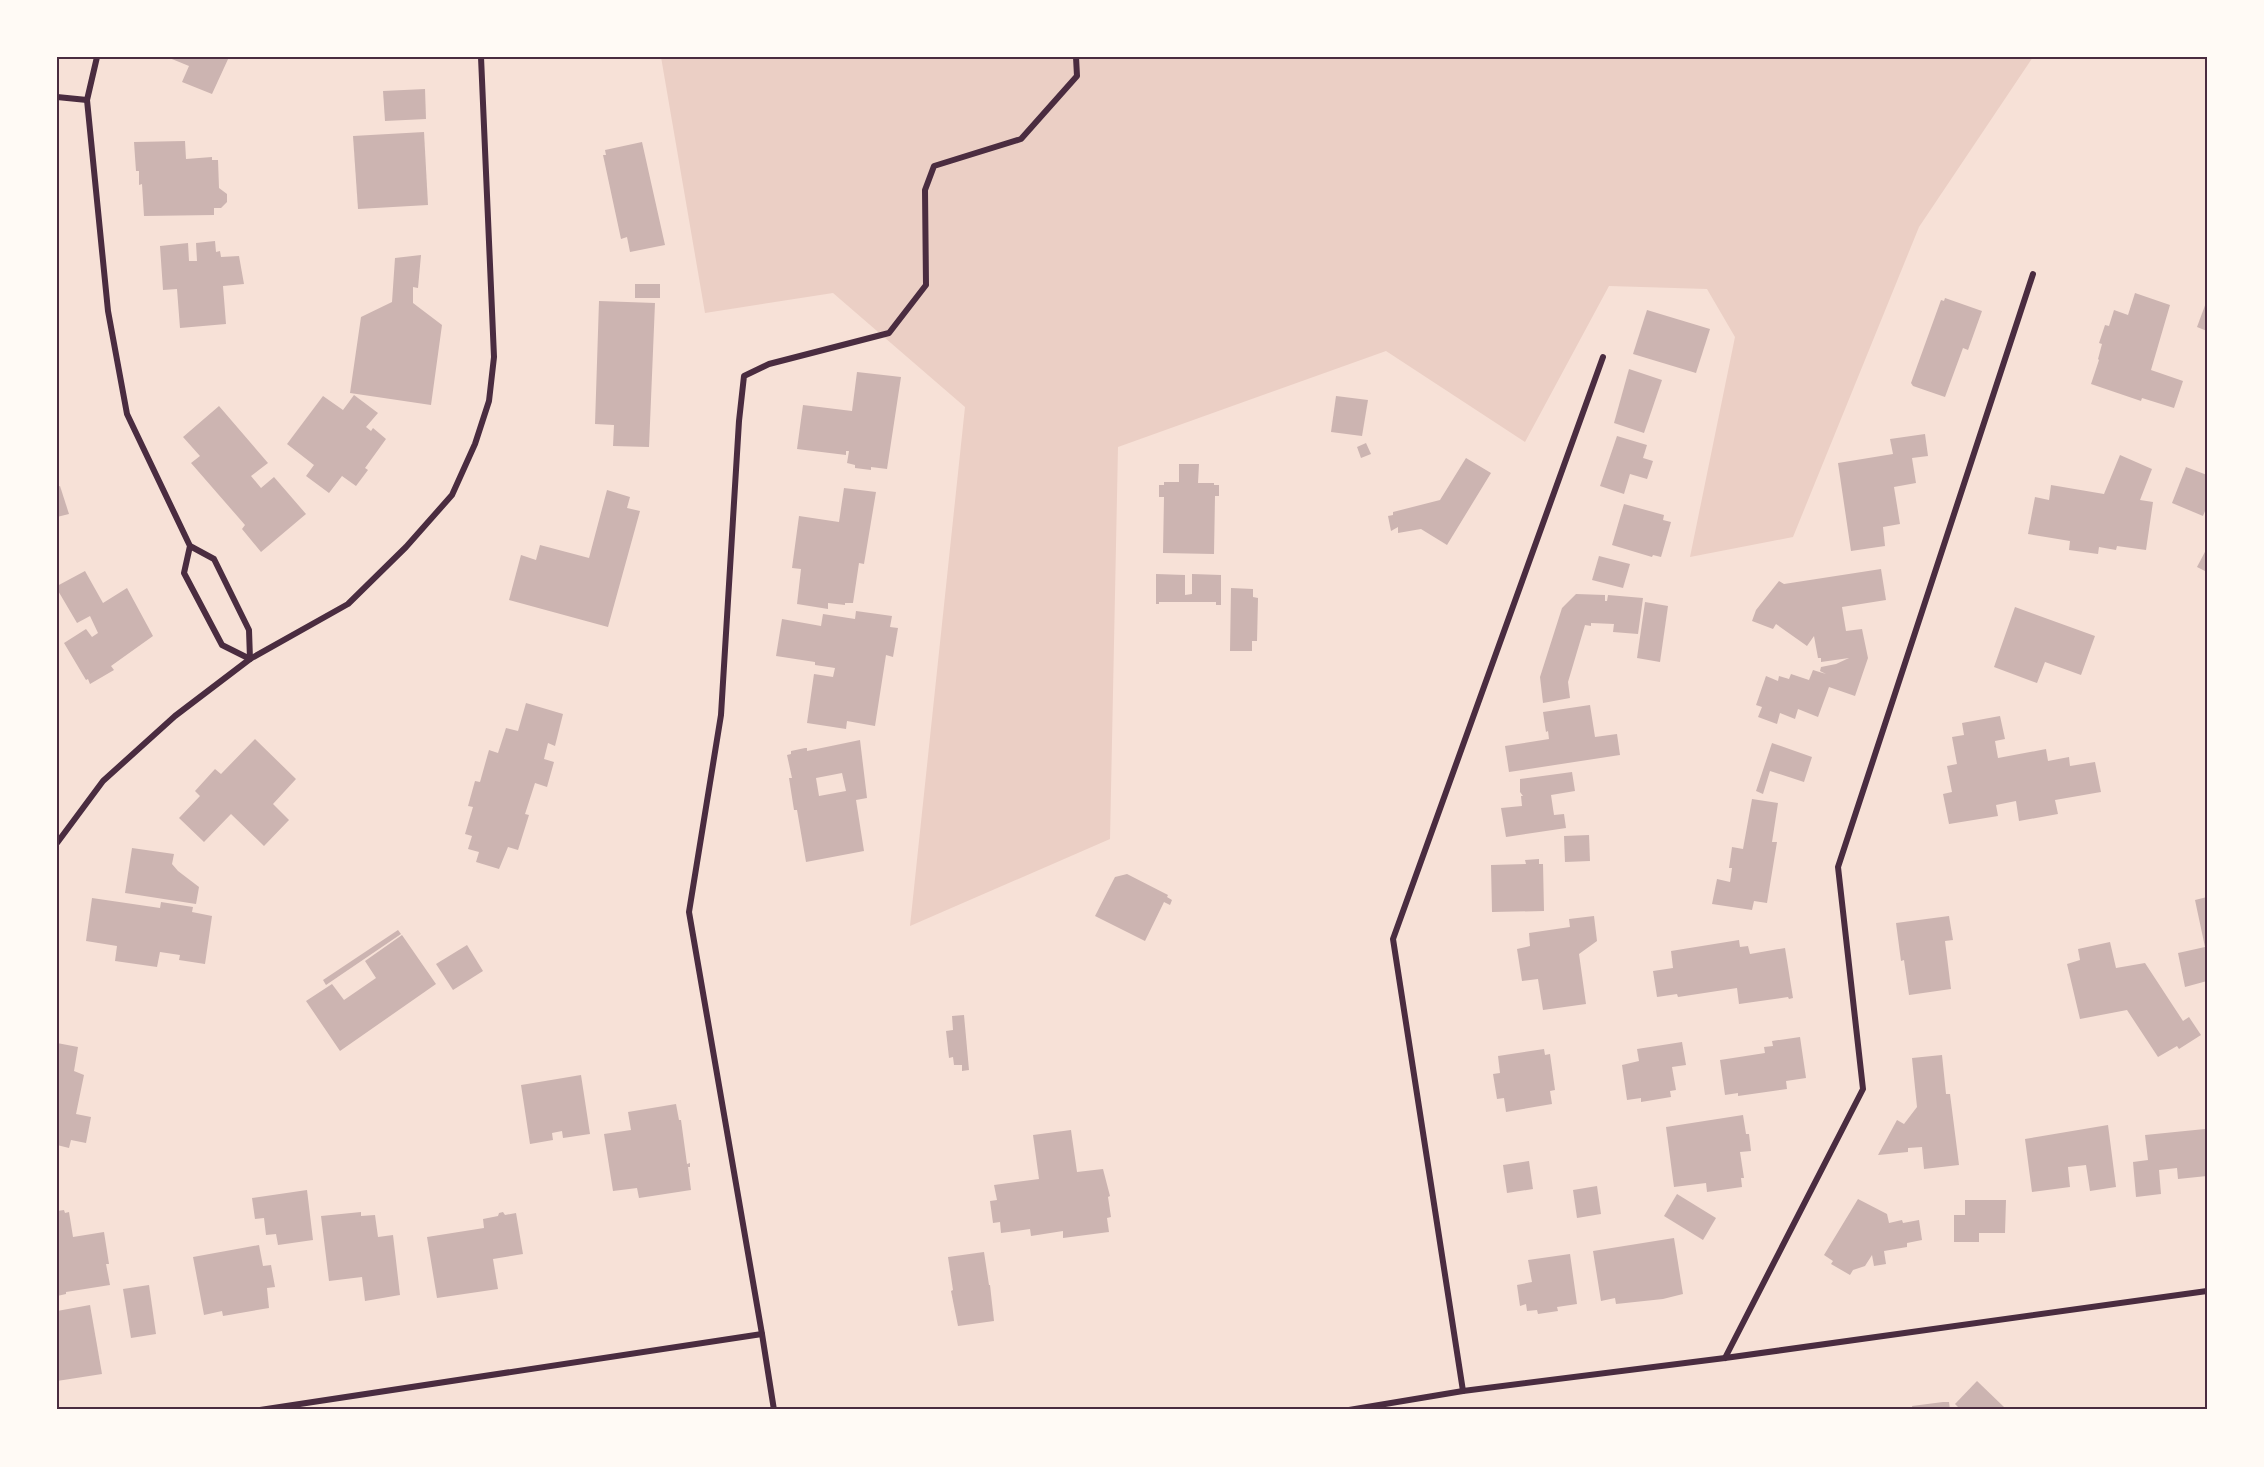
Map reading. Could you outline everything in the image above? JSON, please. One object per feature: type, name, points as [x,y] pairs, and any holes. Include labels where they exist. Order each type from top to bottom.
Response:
[{"type":"street","points":[[97,57],[87,100],[108,310],[127,414],[190,546],[214,559],[249,630],[250,659]]},
{"type":"street","points":[[57,843],[103,781],[175,716],[250,659],[348,604],[406,547],[452,495],[475,444],[489,401],[494,357],[481,57]]},
{"type":"street","points":[[774,1410],[689,912],[721,715],[739,421],[744,376],[769,364],[889,333],[926,285],[925,190],[934,166],[1020,139],[1077,76],[1076,57]]},
{"type":"street","points":[[57,97],[87,100]]},
{"type":"street","points":[[1725,1358],[1863,1089],[1838,867],[2034,274]]},
{"type":"street","points":[[1464,1391],[1393,939],[1603,357]]},
{"type":"street","points":[[190,546],[184,573],[222,645],[250,659]]},
{"type":"street","points":[[1349,1410],[1464,1391],[1725,1358],[2207,1291]]},
{"type":"street","points":[[260,1410],[762,1334]]},
{"type":"shaded area","points":[[661,57],[2033,57],[1919,227],[1793,537],[1690,557],[1735,337],[1707,289],[1609,286],[1525,442],[1386,351],[1118,447],[1110,839],[910,926],[965,407],[833,293],[705,313]]},
{"type":"building","points":[[167,57],[229,57],[212,94],[182,82],[189,66]]},
{"type":"building","points":[[425,89],[426,119],[385,121],[383,91]]},
{"type":"building","points":[[424,132],[428,205],[358,209],[353,136]]},
{"type":"building","points":[[185,141],[186,159],[212,157],[212,160],[218,160],[219,188],[227,194],[227,202],[221,208],[214,208],[214,215],[144,216],[142,184],[139,185],[139,171],[136,171],[134,142]]},
{"type":"building","points":[[642,142],[665,245],[630,252],[627,237],[621,239],[603,155],[606,155],[605,150]]},
{"type":"building","points":[[215,241],[216,252],[220,251],[221,257],[239,256],[244,284],[223,286],[226,324],[180,328],[177,289],[163,290],[160,246],[188,243],[189,261],[197,261],[196,243]]},
{"type":"building","points":[[421,255],[418,288],[413,287],[413,303],[442,325],[431,405],[350,393],[361,317],[392,302],[395,258]]},
{"type":"building","points":[[635,284],[660,284],[660,298],[635,298]]},
{"type":"building","points":[[2135,293],[2170,305],[2151,370],[2183,381],[2174,408],[2142,398],[2141,401],[2091,384],[2099,360],[2102,344],[2099,343],[2105,325],[2109,326],[2114,310],[2128,315]]},
{"type":"building","points":[[1945,298],[1982,311],[1968,350],[1963,348],[1945,397],[1913,386],[1911,383],[1941,300],[1944,301]]},
{"type":"building","points":[[2207,300],[2207,331],[2197,327]]},
{"type":"building","points":[[599,301],[655,303],[649,447],[613,446],[614,425],[595,424]]},
{"type":"building","points":[[1647,310],[1710,329],[1696,373],[1633,354]]},
{"type":"building","points":[[1629,369],[1662,380],[1644,433],[1614,423]]},
{"type":"building","points":[[857,372],[901,377],[887,469],[855,468],[855,465],[847,463],[849,451],[846,451],[846,455],[797,449],[803,405],[852,411]]},
{"type":"building","points":[[354,395],[378,413],[366,427],[371,431],[373,428],[386,439],[365,468],[368,470],[356,486],[342,476],[329,493],[306,476],[314,465],[287,444],[323,396],[343,410]]},
{"type":"building","points":[[1336,396],[1368,400],[1362,436],[1331,432]]},
{"type":"building","points":[[219,406],[268,463],[251,476],[261,488],[274,477],[306,514],[261,552],[242,529],[245,525],[191,463],[200,456],[183,437]]},
{"type":"building","points":[[1925,434],[1928,456],[1912,458],[1916,483],[1894,487],[1900,524],[1883,527],[1885,546],[1851,551],[1838,463],[1893,454],[1890,439]]},
{"type":"building","points":[[1617,436],[1647,445],[1643,458],[1653,461],[1647,479],[1630,474],[1624,494],[1600,486]]},
{"type":"building","points":[[1366,443],[1371,454],[1361,458],[1357,447]]},
{"type":"building","points":[[2120,455],[2152,469],[2140,500],[2153,502],[2146,550],[2117,546],[2116,550],[2099,547],[2098,554],[2069,550],[2070,541],[2028,534],[2035,497],[2049,500],[2051,485],[2104,494]]},
{"type":"building","points":[[1466,458],[1491,473],[1447,545],[1421,529],[1398,533],[1398,527],[1391,531],[1388,516],[1393,515],[1393,512],[1440,500]]},
{"type":"building","points":[[1179,464],[1199,464],[1198,483],[1219,485],[1219,496],[1215,496],[1214,554],[1163,553],[1164,497],[1159,497],[1159,485],[1164,485],[1164,482],[1179,482]]},
{"type":"building","points":[[2186,467],[2207,475],[2207,506],[2203,516],[2172,503]]},
{"type":"building","points":[[60,486],[69,514],[57,517],[57,487]]},
{"type":"building","points":[[844,488],[876,492],[864,564],[859,563],[853,603],[845,603],[845,605],[828,603],[828,609],[797,604],[801,569],[792,568],[799,516],[839,522]]},
{"type":"building","points":[[607,490],[630,497],[627,508],[640,511],[608,627],[509,600],[521,555],[536,560],[540,545],[589,558]]},
{"type":"building","points":[[1624,504],[1664,515],[1663,520],[1671,522],[1661,557],[1653,555],[1652,557],[1612,545]]},
{"type":"building","points":[[2207,548],[2207,572],[2197,567]]},
{"type":"building","points":[[1599,556],[1630,564],[1623,588],[1592,580]]},
{"type":"building","points":[[1881,569],[1886,600],[1842,607],[1846,631],[1862,629],[1868,658],[1855,696],[1829,687],[1818,717],[1798,709],[1795,719],[1780,713],[1777,724],[1758,717],[1762,707],[1756,705],[1766,676],[1778,681],[1779,676],[1789,679],[1791,674],[1809,680],[1813,670],[1826,674],[1820,671],[1821,667],[1849,658],[1821,662],[1821,658],[1818,658],[1814,636],[1807,646],[1776,624],[1773,629],[1752,621],[1756,610],[1779,581],[1784,584]]},
{"type":"building","points":[[85,571],[103,603],[127,588],[153,636],[111,666],[114,670],[90,684],[64,643],[86,629],[92,637],[98,633],[90,616],[77,623],[57,589],[57,586]]},
{"type":"building","points":[[1156,574],[1185,575],[1185,595],[1192,594],[1192,574],[1221,575],[1221,605],[1216,605],[1216,602],[1159,602],[1156,604]]},
{"type":"building","points":[[1231,588],[1253,589],[1253,597],[1258,598],[1257,641],[1252,641],[1252,651],[1230,651]]},
{"type":"building","points":[[1576,594],[1605,595],[1605,601],[1608,595],[1643,598],[1638,634],[1613,632],[1614,624],[1585,625],[1568,682],[1570,698],[1543,703],[1540,677],[1562,608]]},
{"type":"building","points":[[1645,602],[1668,606],[1660,662],[1637,658]]},
{"type":"building","points":[[2015,607],[2095,636],[2081,675],[2045,662],[2037,683],[1994,667]]},
{"type":"building","points":[[856,611],[892,616],[890,627],[898,628],[893,657],[886,655],[875,726],[847,721],[846,729],[807,723],[814,674],[833,677],[835,668],[815,665],[815,662],[776,656],[782,619],[821,626],[823,614],[855,619]]},
{"type":"building","points":[[526,703],[563,714],[555,746],[548,743],[544,759],[554,762],[547,787],[535,783],[525,814],[529,815],[518,850],[508,847],[499,869],[476,862],[479,852],[468,849],[472,836],[465,834],[473,807],[468,806],[475,781],[480,782],[489,750],[498,753],[506,728],[518,731]]},
{"type":"building","points":[[1590,705],[1595,737],[1617,734],[1620,755],[1509,772],[1505,746],[1549,739],[1543,712]]},
{"type":"building","points":[[2000,716],[2005,739],[1995,741],[1998,758],[2046,749],[2048,761],[2069,757],[2070,766],[2095,762],[2101,792],[2055,800],[2058,814],[2019,821],[2016,801],[1996,805],[1998,816],[1949,824],[1943,794],[1952,792],[1947,766],[1957,764],[1952,737],[1964,735],[1962,723]]},
{"type":"building","points":[[255,739],[296,779],[273,804],[289,820],[264,846],[231,814],[204,842],[179,818],[200,796],[195,791],[215,769],[221,774]]},
{"type":"building","points":[[860,740],[867,798],[856,800],[864,851],[806,862],[797,810],[794,810],[789,778],[792,778],[787,755],[791,754],[791,751],[805,748],[807,751]],"holes":[[[842,773],[846,791],[819,796],[816,778]]]},
{"type":"building","points":[[1772,743],[1812,757],[1804,782],[1770,771],[1763,794],[1756,791]]},
{"type":"building","points":[[1572,772],[1575,791],[1551,795],[1554,815],[1564,814],[1566,828],[1506,837],[1501,808],[1522,806],[1520,779]]},
{"type":"building","points":[[1752,799],[1778,803],[1772,842],[1777,842],[1767,903],[1754,901],[1752,910],[1712,904],[1717,879],[1730,882],[1732,847],[1743,849]]},
{"type":"building","points":[[1589,835],[1590,861],[1565,862],[1564,836]]},
{"type":"building","points":[[132,848],[174,854],[172,864],[199,887],[196,904],[125,893]]},
{"type":"building","points":[[1539,859],[1539,864],[1543,864],[1544,911],[1492,912],[1491,865],[1526,864],[1525,860]]},
{"type":"building","points":[[1127,874],[1168,895],[1167,897],[1172,900],[1170,905],[1164,902],[1145,941],[1095,916],[1115,877]]},
{"type":"building","points":[[2207,897],[2207,981],[2185,987],[2178,953],[2205,947],[2195,900]]},
{"type":"building","points":[[92,898],[160,908],[161,902],[193,907],[192,912],[212,916],[205,964],[179,960],[180,955],[160,952],[157,967],[115,961],[117,946],[86,941]]},
{"type":"building","points":[[1594,916],[1597,941],[1579,954],[1586,1004],[1543,1010],[1538,979],[1522,981],[1517,949],[1530,946],[1529,933],[1570,927],[1569,919]]},
{"type":"building","points":[[1949,916],[1953,940],[1945,941],[1951,989],[1909,995],[1904,960],[1901,961],[1896,923]]},
{"type":"building","points":[[398,930],[401,934],[326,985],[323,980]]},
{"type":"building","points":[[402,935],[436,984],[340,1051],[306,1001],[332,984],[344,1000],[376,978],[365,961]]},
{"type":"building","points":[[1739,940],[1740,947],[1748,946],[1750,954],[1785,948],[1793,998],[1739,1004],[1737,988],[1678,997],[1677,994],[1657,997],[1653,971],[1673,968],[1671,951]]},
{"type":"building","points":[[2110,942],[2116,968],[2145,963],[2183,1021],[2189,1017],[2201,1035],[2179,1049],[2177,1046],[2158,1057],[2127,1010],[2080,1019],[2067,964],[2080,960],[2078,949]]},
{"type":"building","points":[[467,945],[483,971],[453,990],[436,964]]},
{"type":"building","points":[[964,1015],[969,1070],[962,1071],[962,1065],[954,1065],[953,1057],[949,1058],[946,1031],[953,1030],[952,1016]]},
{"type":"building","points":[[1800,1037],[1806,1078],[1786,1081],[1787,1089],[1738,1096],[1738,1093],[1725,1095],[1720,1060],[1765,1053],[1764,1047],[1773,1046],[1772,1041]]},
{"type":"building","points":[[1682,1042],[1686,1065],[1672,1067],[1676,1090],[1670,1091],[1671,1097],[1641,1102],[1641,1098],[1627,1100],[1622,1065],[1639,1061],[1637,1049]]},
{"type":"building","points":[[57,1043],[78,1047],[74,1071],[84,1075],[76,1114],[91,1117],[86,1143],[71,1140],[69,1148],[57,1145]]},
{"type":"building","points":[[1544,1049],[1545,1055],[1550,1054],[1555,1090],[1550,1091],[1552,1104],[1506,1112],[1504,1098],[1497,1099],[1493,1074],[1500,1073],[1498,1056]]},
{"type":"building","points":[[1942,1055],[1946,1094],[1950,1094],[1959,1165],[1924,1169],[1922,1147],[1908,1148],[1908,1152],[1878,1155],[1897,1120],[1904,1124],[1917,1107],[1912,1058]]},
{"type":"building","points":[[581,1075],[590,1134],[563,1138],[562,1131],[552,1133],[553,1140],[530,1144],[521,1085]]},
{"type":"building","points":[[676,1104],[679,1120],[681,1120],[687,1164],[690,1163],[688,1167],[691,1190],[639,1198],[637,1188],[613,1191],[604,1134],[631,1130],[628,1112]]},
{"type":"building","points":[[1743,1115],[1751,1151],[1740,1152],[1744,1178],[1741,1178],[1742,1187],[1707,1192],[1706,1183],[1674,1187],[1666,1127]]},
{"type":"building","points":[[2108,1125],[2116,1187],[2090,1191],[2086,1165],[2068,1167],[2070,1187],[2032,1192],[2025,1139]]},
{"type":"building","points":[[2205,1129],[2207,1176],[2178,1179],[2177,1168],[2159,1170],[2161,1194],[2136,1197],[2133,1162],[2148,1160],[2145,1135]]},
{"type":"building","points":[[1071,1130],[1077,1172],[1103,1169],[1110,1196],[1108,1197],[1111,1217],[1107,1218],[1109,1232],[1063,1238],[1063,1231],[1031,1236],[1030,1229],[1001,1233],[1000,1222],[993,1223],[990,1201],[997,1200],[994,1185],[1039,1179],[1033,1135]]},
{"type":"building","points":[[1529,1161],[1533,1189],[1507,1193],[1503,1165]]},
{"type":"building","points":[[1597,1186],[1601,1214],[1577,1218],[1573,1190]]},
{"type":"building","points":[[307,1190],[313,1240],[278,1245],[276,1234],[266,1235],[264,1218],[255,1219],[252,1198]]},
{"type":"building","points":[[1677,1194],[1716,1218],[1703,1240],[1664,1216]]},
{"type":"building","points":[[1858,1199],[1887,1214],[1889,1223],[1919,1220],[1922,1240],[1907,1243],[1907,1247],[1884,1251],[1886,1264],[1874,1266],[1872,1255],[1865,1266],[1853,1270],[1850,1275],[1831,1264],[1833,1261],[1824,1255]]},
{"type":"building","points":[[1965,1200],[2006,1200],[2005,1233],[1979,1233],[1979,1242],[1954,1242],[1954,1215],[1965,1215]]},
{"type":"building","points":[[64,1210],[65,1213],[69,1212],[73,1237],[104,1232],[110,1285],[66,1292],[66,1294],[57,1296],[57,1211]]},
{"type":"building","points":[[361,1212],[361,1216],[375,1215],[378,1237],[393,1235],[400,1295],[365,1301],[362,1277],[329,1281],[321,1216]]},
{"type":"building","points":[[503,1212],[505,1215],[516,1213],[523,1254],[493,1259],[498,1289],[437,1298],[427,1237],[484,1228],[483,1219],[498,1216]]},
{"type":"building","points":[[1674,1238],[1683,1294],[1663,1299],[1616,1304],[1615,1298],[1601,1301],[1593,1251]]},
{"type":"building","points":[[259,1245],[263,1266],[271,1265],[275,1287],[267,1288],[269,1308],[223,1316],[222,1311],[204,1315],[193,1257]]},
{"type":"building","points":[[984,1252],[994,1321],[958,1326],[951,1291],[953,1290],[948,1257]]},
{"type":"building","points":[[1570,1254],[1577,1304],[1557,1307],[1558,1311],[1538,1314],[1537,1310],[1527,1311],[1526,1304],[1520,1306],[1517,1285],[1532,1282],[1528,1260]]},
{"type":"building","points":[[149,1285],[156,1334],[131,1338],[123,1289]]},
{"type":"building","points":[[90,1305],[102,1374],[57,1381],[57,1311]]},
{"type":"building","points":[[1977,1381],[2004,1407],[2001,1410],[1961,1410],[1955,1404]]},
{"type":"building","points":[[1949,1402],[1950,1410],[1913,1410],[1912,1406]]}]
